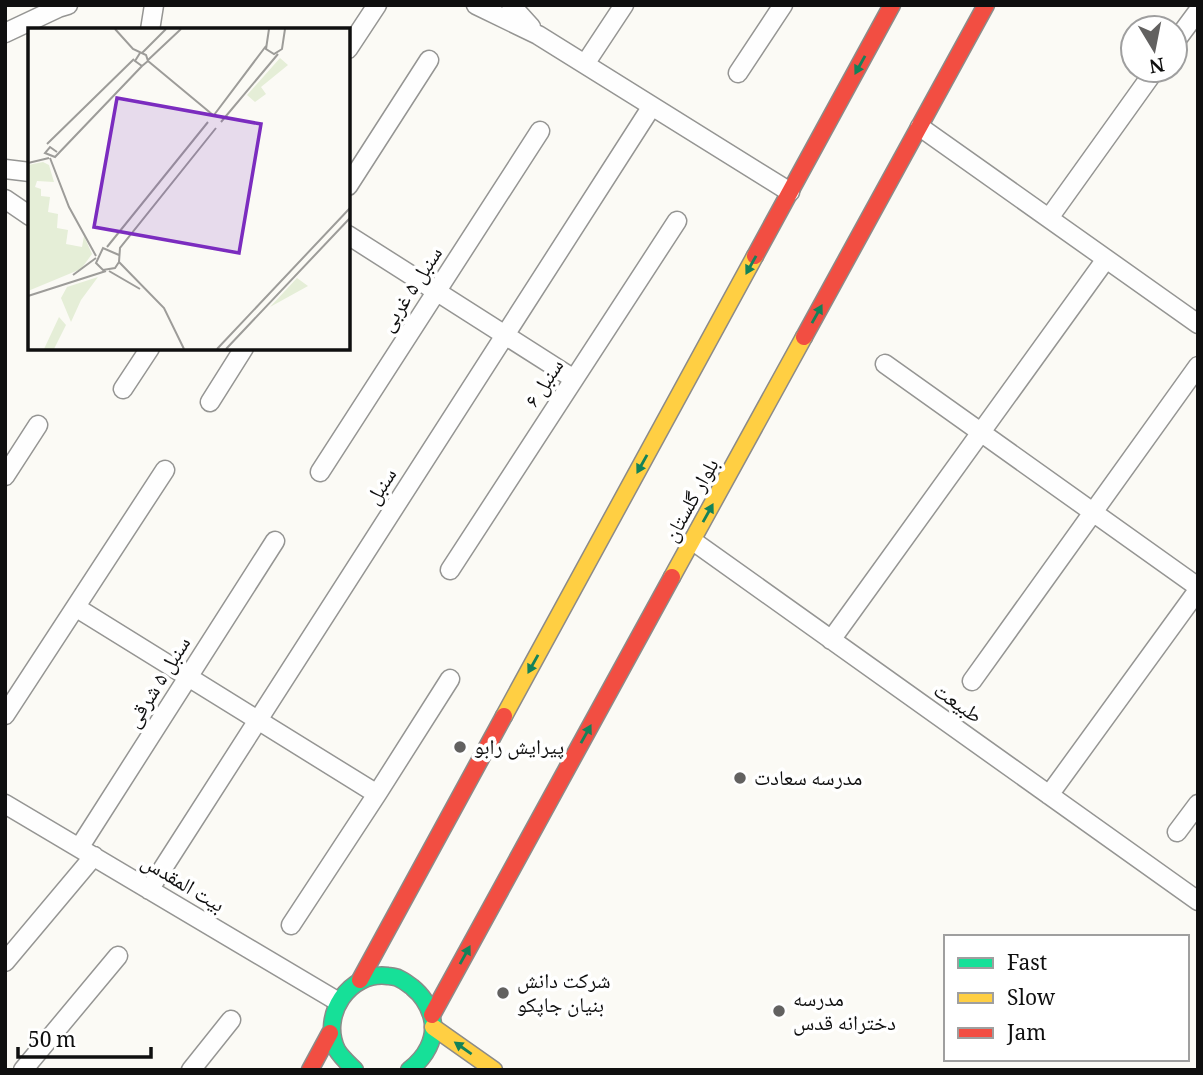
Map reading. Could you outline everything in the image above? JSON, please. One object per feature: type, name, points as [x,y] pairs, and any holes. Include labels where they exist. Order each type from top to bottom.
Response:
[{"type":"main road","points":[[360,980],[892,5]]},
{"type":"main road","name":"بلوار گلستان","points":[[409,1070],[425,1054],[431,1041],[432,1021],[986,5]]},
{"type":"main road","points":[[355,1070],[345,1063],[335,1049],[330,1032],[331,1016],[337,1001],[347,989],[360,980],[378,975],[396,977],[412,985],[424,998],[432,1021],[494,1070]]},
{"type":"main road","points":[[310,1070],[330,1032]]},
{"type":"street","points":[[5,33],[68,5]]},
{"type":"street","points":[[150,28],[154,5]]},
{"type":"street","points":[[350,45],[377,5]]},
{"type":"street","points":[[475,5],[538,35],[790,192]]},
{"type":"street","points":[[511,5],[538,35]]},
{"type":"street","points":[[585,64],[625,5]]},
{"type":"street","points":[[738,73],[783,5]]},
{"type":"street","points":[[350,183],[429,61]]},
{"type":"street","points":[[1049,218],[1145,84]]},
{"type":"street","name":"سنبل","points":[[149,890],[652,106]]},
{"type":"street","points":[[920,127],[1198,324]]},
{"type":"street","name":"سنبل ۵ غربی","points":[[320,472],[540,131]]},
{"type":"street","points":[[5,169],[28,172]]},
{"type":"street","points":[[5,199],[28,215]]},
{"type":"street","name":"سنبل ۶","points":[[450,570],[677,221]]},
{"type":"street","points":[[350,236],[574,379]]},
{"type":"street","points":[[831,640],[1105,259]]},
{"type":"street","points":[[124,389],[149,350]]},
{"type":"street","points":[[210,401],[243,350]]},
{"type":"street","points":[[885,364],[1198,588],[1049,795]]},
{"type":"street","points":[[972,681],[1198,366]]},
{"type":"street","points":[[5,476],[38,425]]},
{"type":"street","points":[[5,715],[165,470]]},
{"type":"street","name":"سنبل ۵ شرقی","points":[[5,962],[86,852],[188,677],[275,541]]},
{"type":"street","name":"طبیعت","points":[[693,541],[1198,901]]},
{"type":"street","points":[[76,608],[377,794]]},
{"type":"street","points":[[291,925],[450,679]]},
{"type":"street","points":[[1177,832],[1198,803]]},
{"type":"street","name":"بیت المقدس","points":[[5,804],[337,1001]]},
{"type":"street","points":[[23,1070],[118,957]]},
{"type":"street","points":[[191,1070],[231,1020]]},
{"type":"traffic: fast","points":[[355,1070],[337,1050],[332,1023],[335,1010],[350,988],[374,976],[396,977],[407,983],[416,990],[429,1009],[433,1026],[431,1041],[420,1060],[409,1070]]},
{"type":"traffic: slow","points":[[504,716],[755,256]]},
{"type":"traffic: slow","points":[[672,577],[804,337]]},
{"type":"traffic: slow","points":[[433,1027],[494,1070]]},
{"type":"traffic: jam","points":[[755,256],[892,5]]},
{"type":"traffic: jam","points":[[804,337],[986,5]]},
{"type":"traffic: jam","points":[[432,1015],[672,577]]},
{"type":"traffic: jam","points":[[360,980],[504,716]]},
{"type":"traffic: jam","points":[[310,1070],[330,1033]]},
{"type":"place","name":"پیرایش رابو","points":[[460,747]]},
{"type":"place","name":"مدرسه سعادت","points":[[740,778]]},
{"type":"place","name":"شرکت دانش بنیان جاپکو","points":[[503,993]]},
{"type":"place","name":"مدرسه دخترانه قدس","points":[[779,1011]]}]
